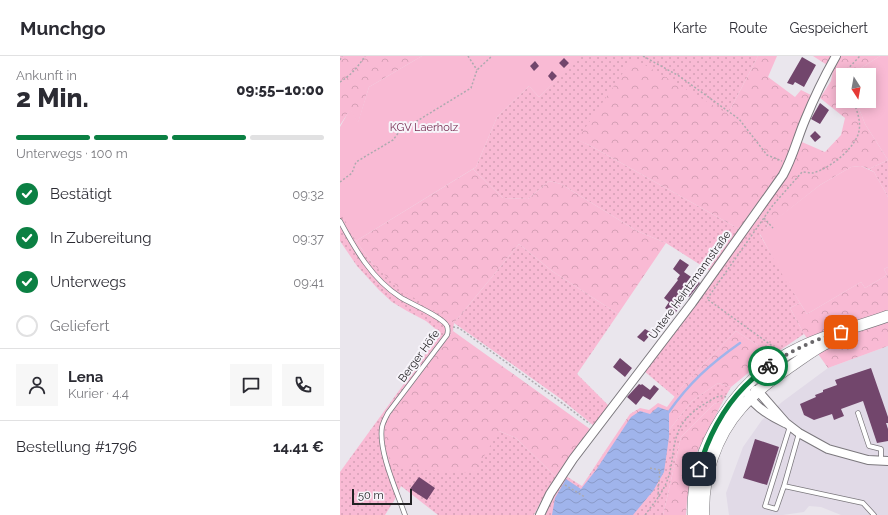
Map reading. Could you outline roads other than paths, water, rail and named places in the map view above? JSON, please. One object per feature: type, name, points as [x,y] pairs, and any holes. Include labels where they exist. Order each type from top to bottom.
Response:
[{"type":"main road","points":[[693,515],[692,506],[696,482],[703,456],[716,425],[745,386],[768,366],[783,356],[826,336],[888,316]]},
{"type":"main road","points":[[704,515],[705,486],[717,446],[728,424],[741,408],[776,377],[815,350],[870,323]]},
{"type":"street","name":"Untere Heintzmannstraße","points":[[540,515],[558,480],[695,299],[756,211],[774,188],[789,164],[804,121],[836,56]]},
{"type":"street","points":[[745,386],[774,418],[788,424],[799,433],[828,449],[868,460],[885,461]]},
{"type":"lane","name":"Berger Höfe","points":[[340,221],[359,254],[387,287],[401,298],[443,321],[447,328],[447,335],[388,413],[382,424],[384,452],[405,515]]},
{"type":"lane","points":[[858,413],[869,446],[881,449],[885,461]]},
{"type":"lane","points":[[788,424],[765,506],[776,509],[799,433]]},
{"type":"lane","points":[[784,486],[863,502],[874,515]]},
{"type":"water","points":[[658,407],[669,411],[669,437],[664,472],[653,491],[633,515],[552,515],[555,498],[566,479],[581,489],[596,470],[631,417],[640,411],[650,414]]},
{"type":"waterway","points":[[668,413],[692,383],[740,343]]},
{"type":"park label","name":"KGV Laerholz","points":[[424,127]]}]
